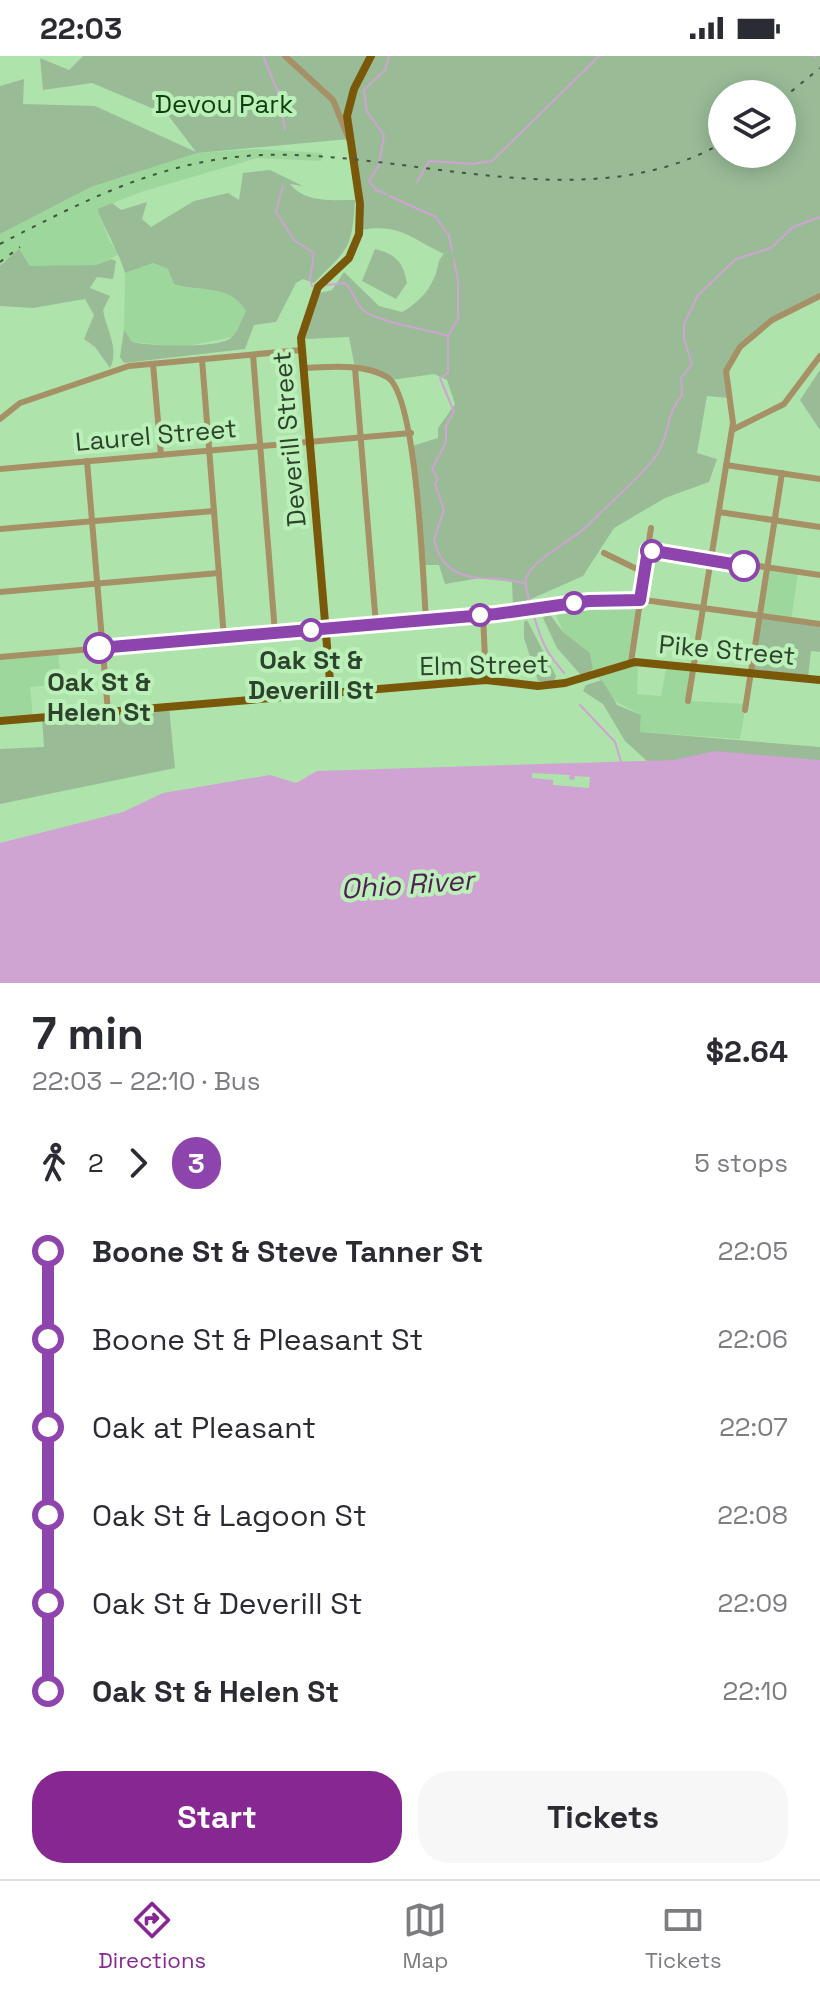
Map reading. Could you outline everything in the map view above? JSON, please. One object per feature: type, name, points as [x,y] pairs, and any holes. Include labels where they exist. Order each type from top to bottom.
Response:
[{"type":"main road","name":"Deverill Street","points":[[331,693],[301,350],[305,318],[320,285],[349,258],[360,230],[360,204],[347,116],[351,98],[371,56]]},
{"type":"main road","name":"Pike Street","points":[[631,662],[820,680]]},
{"type":"main road","name":"Elm Street","points":[[0,721],[486,680],[538,686],[565,683],[631,662]]},
{"type":"street","points":[[284,59],[333,100],[349,139]]},
{"type":"street","points":[[688,701],[732,430],[725,379],[733,356],[777,316],[820,296]]},
{"type":"street","points":[[0,419],[20,403],[117,370],[301,350]]},
{"type":"street","points":[[253,355],[275,633]]},
{"type":"street","points":[[732,430],[784,404],[820,356]]},
{"type":"street","points":[[202,359],[224,638]]},
{"type":"street","points":[[153,364],[161,455]]},
{"type":"street","points":[[303,368],[355,368],[391,380],[401,396],[411,433],[426,620]]},
{"type":"street","points":[[355,368],[376,625]]},
{"type":"street","name":"Laurel Street","points":[[0,469],[411,433]]},
{"type":"street","points":[[87,461],[108,712]]},
{"type":"street","points":[[726,465],[820,479]]},
{"type":"street","points":[[745,710],[782,473]]},
{"type":"street","points":[[0,529],[214,511]]},
{"type":"street","points":[[719,512],[820,527]]},
{"type":"street","points":[[631,662],[651,528]]},
{"type":"street","points":[[648,550],[767,570],[820,575]]},
{"type":"street","points":[[604,553],[645,573]]},
{"type":"street","points":[[0,592],[219,573]]},
{"type":"street","points":[[0,657],[483,615],[589,601],[640,600],[820,624]]},
{"type":"street","points":[[483,615],[486,680]]},
{"type":"shaded area","points":[[255,149],[322,153],[321,161],[258,158],[144,191],[97,209],[110,242],[120,254],[96,265],[30,267],[5,260],[0,266],[0,234],[91,187],[197,153]]},
{"type":"shaded area","points":[[153,263],[168,269],[188,288],[220,290],[238,297],[247,311],[232,337],[183,347],[131,342],[124,330],[125,273]]},
{"type":"shaded area","points":[[767,570],[798,573],[791,621],[760,618]]},
{"type":"shaded area","points":[[640,600],[631,662],[638,668],[637,694],[661,696],[667,664],[693,666],[689,701],[746,704],[740,739],[640,732],[641,715],[613,700],[593,669],[590,653],[563,632],[552,606]]},
{"type":"shaded area","points":[[58,652],[61,684],[30,687],[33,718],[0,721],[0,657]]},
{"type":"green space","name":"Devou Park","points":[[83,56],[820,56],[820,295],[770,322],[742,347],[732,362],[728,379],[729,398],[707,396],[697,453],[717,459],[709,482],[665,498],[614,528],[583,576],[513,607],[512,582],[480,578],[445,584],[439,565],[421,565],[412,446],[438,438],[438,428],[455,404],[447,380],[434,374],[391,380],[355,368],[349,337],[305,339],[320,293],[332,290],[344,272],[379,306],[402,312],[428,289],[444,254],[395,230],[360,230],[349,139],[197,153],[91,187],[0,234],[0,86],[24,79],[23,104],[95,106],[196,152],[168,115],[92,83],[43,90],[40,58],[69,70]]},
{"type":"green space","points":[[270,170],[303,186],[290,184],[303,195],[328,200],[355,200],[350,239],[341,255],[314,283],[303,279],[296,283],[276,322],[254,325],[245,349],[124,363],[120,357],[124,330],[132,342],[183,346],[212,344],[231,338],[246,311],[232,296],[224,293],[174,284],[168,269],[153,263],[125,273],[97,209],[112,203],[121,210],[147,202],[142,219],[151,227],[194,201],[228,193],[239,200],[243,173]]},
{"type":"green space","points":[[19,249],[30,266],[96,265],[111,259],[116,261],[113,279],[97,277],[90,288],[110,296],[103,310],[114,354],[110,368],[95,347],[84,339],[94,315],[85,299],[33,308],[0,306],[0,266]]},
{"type":"green space","points":[[375,249],[393,256],[403,270],[407,283],[396,299],[362,281]]},
{"type":"green space","points":[[820,370],[820,430],[800,400]]},
{"type":"green space","points":[[548,612],[563,632],[590,653],[593,669],[587,674],[580,674],[557,648],[543,618]]},
{"type":"green space","points":[[760,618],[820,624],[820,652],[811,651],[808,678],[751,672]]},
{"type":"green space","points":[[527,620],[556,676],[554,682],[538,681],[524,638],[524,622]]},
{"type":"green space","points":[[602,680],[617,705],[641,715],[640,732],[820,747],[820,771],[647,761],[625,741],[603,704],[583,691],[586,685]]},
{"type":"green space","points":[[169,707],[175,768],[0,804],[0,749],[44,747],[42,718]]},
{"type":"water","name":"Ohio River","points":[[715,751],[820,760],[820,983],[0,983],[0,843],[123,812],[163,793],[270,775],[296,783],[317,771],[674,760]]},
{"type":"pier","points":[[532,773],[570,775],[569,779],[574,780],[575,776],[590,777],[589,788],[553,785],[553,780],[532,778]]},
{"type":"waterway","points":[[263,56],[279,95],[285,129]]},
{"type":"waterway","points":[[386,194],[376,190],[369,181],[379,165],[384,135],[367,112],[364,90],[385,70],[389,56]]},
{"type":"waterway","points":[[417,182],[429,161],[472,164],[492,161],[599,56]]},
{"type":"waterway","points":[[283,186],[276,212],[294,240],[314,253],[310,279],[312,286]]},
{"type":"waterway","points":[[389,196],[436,217],[449,236],[452,251]]},
{"type":"waterway","points":[[564,673],[548,651],[536,623],[526,578],[536,564],[586,527],[659,451],[673,408],[682,395],[681,378],[692,364],[684,339],[684,324],[698,295],[736,259],[771,248],[793,227],[820,217]]},
{"type":"waterway","points":[[454,260],[458,281],[458,318],[448,336],[448,373],[440,378],[454,412],[446,426],[446,442],[432,469],[438,479],[435,484],[444,510],[434,540],[440,556],[459,573],[524,583]]},
{"type":"waterway","points":[[327,285],[345,283],[360,307],[370,314],[448,336]]},
{"type":"waterway","points":[[580,705],[615,742],[622,765]]},
{"type":"railway","points":[[796,88],[820,68]]},
{"type":"railway","points":[[0,244],[126,184],[192,164],[226,158],[319,156],[556,180],[614,177],[670,166],[708,149]]},
{"type":"railway","points":[[0,262],[20,247]]},
{"type":"bus line","name":"3","points":[[99,648],[496,614],[589,601],[640,600],[648,550],[744,566]]},
{"type":"place","name":"Oak St & Deverill St","points":[[311,630]]},
{"type":"place","name":"Oak St & Helen St","points":[[99,648]]}]
